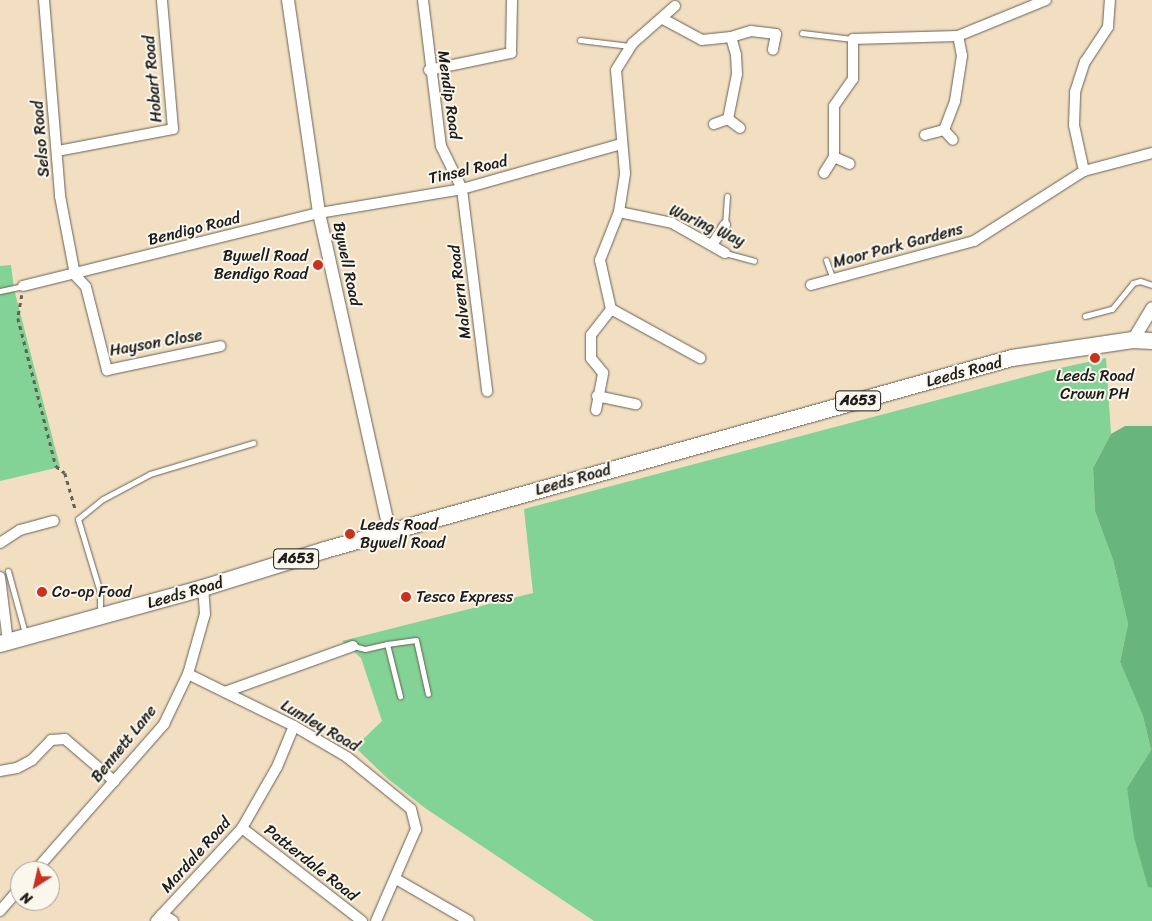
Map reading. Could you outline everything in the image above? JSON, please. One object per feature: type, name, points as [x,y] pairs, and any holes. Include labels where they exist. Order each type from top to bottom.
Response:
[{"type":"main road","name":"Leeds Road","points":[[4,643],[202,588],[390,532],[1012,358],[1132,340],[1152,341]]},
{"type":"street","name":"Selso Road","points":[[44,0],[58,151],[60,196],[75,275]]},
{"type":"street","name":"Hobart Road","points":[[58,151],[173,129],[162,0]]},
{"type":"street","name":"Bywell Road","points":[[288,0],[319,213],[390,532]]},
{"type":"street","name":"Mendip Road","points":[[422,0],[429,70],[441,146],[462,189]]},
{"type":"street","points":[[429,70],[512,53],[512,0]]},
{"type":"street","points":[[824,172],[834,157],[834,106],[853,79],[854,39],[958,36],[1046,0]]},
{"type":"street","points":[[1084,171],[1074,125],[1075,92],[1085,62],[1108,27],[1110,0]]},
{"type":"street","points":[[675,6],[663,19],[631,46],[616,70],[625,173],[619,212],[600,260],[611,309],[700,358]]},
{"type":"street","points":[[663,19],[702,40],[731,37],[751,31],[776,34],[773,50]]},
{"type":"street","points":[[944,130],[955,101],[962,56],[958,36]]},
{"type":"street","points":[[728,119],[737,74],[736,55],[731,37]]},
{"type":"street","points":[[714,124],[728,119]]},
{"type":"street","points":[[728,119],[740,128]]},
{"type":"street","points":[[925,135],[944,130]]},
{"type":"street","points":[[944,130],[953,140]]},
{"type":"street","name":"Tinsel Road","points":[[319,213],[462,189],[621,144]]},
{"type":"street","name":"Moor Park Gardens","points":[[811,285],[974,241],[1084,171],[1152,153]]},
{"type":"street","points":[[834,157],[850,164]]},
{"type":"street","name":"Malvern Road","points":[[462,189],[487,391]]},
{"type":"street","name":"Waring Way","points":[[619,212],[672,223],[725,253]]},
{"type":"street","name":"Bendigo Road","points":[[23,286],[75,275],[319,213]]},
{"type":"street","points":[[712,245],[725,225]]},
{"type":"street","name":"Hayson Close","points":[[75,275],[86,287],[107,370],[221,346]]},
{"type":"street","points":[[1132,340],[1152,308]]},
{"type":"street","points":[[596,410],[597,396],[603,373],[591,358],[592,335],[611,309]]},
{"type":"street","points":[[597,396],[636,404]]},
{"type":"street","points":[[0,543],[20,530],[54,521]]},
{"type":"street","points":[[4,574],[4,643]]},
{"type":"street","name":"Bennett Lane","points":[[44,861],[164,724],[188,674],[206,614],[202,588]]},
{"type":"street","points":[[225,692],[353,646]]},
{"type":"street","name":"Lumley Road","points":[[188,674],[294,726],[347,757],[410,809],[416,828],[396,878]]},
{"type":"street","name":"Mardale Road","points":[[159,918],[242,828],[277,768],[294,726]]},
{"type":"street","points":[[0,771],[17,768],[32,760],[51,740],[65,739],[114,781]]},
{"type":"street","name":"Patterdale Road","points":[[242,828],[362,921]]},
{"type":"street","points":[[376,921],[396,878],[469,921]]},
{"type":"street","points":[[0,911],[10,900]]},
{"type":"street","points":[[159,918],[173,921]]},
{"type":"lane","points":[[802,33],[854,39]]},
{"type":"lane","points":[[580,40],[631,46]]},
{"type":"lane","points":[[725,225],[727,196]]},
{"type":"lane","name":"Waring Way","points":[[725,253],[754,261]]},
{"type":"lane","points":[[826,260],[833,279]]},
{"type":"lane","points":[[1085,316],[1112,309],[1133,283],[1140,281],[1152,285]]},
{"type":"lane","points":[[0,291],[23,286]]},
{"type":"lane","points":[[100,617],[100,592],[78,519],[103,499],[150,474],[253,444]]},
{"type":"lane","points":[[4,574],[26,636]]},
{"type":"lane","points":[[353,646],[365,648],[416,640],[428,694]]},
{"type":"lane","points":[[387,644],[400,696]]},
{"type":"path","points":[[23,286],[18,318],[56,466],[65,473],[78,519]]},
{"type":"green space","points":[[11,265],[14,289],[60,467],[0,481],[0,266]]},
{"type":"green space","points":[[1106,358],[1111,434],[1093,468],[1095,511],[1113,560],[1128,624],[1120,662],[1143,716],[1151,750],[1127,788],[1148,886],[1152,888],[1152,921],[594,921],[425,808],[387,778],[355,747],[382,721],[361,658],[342,641],[533,593],[524,509],[1051,370]]},
{"type":"green space","points":[[1125,426],[1152,426],[1152,888],[1148,887],[1134,837],[1127,788],[1151,750],[1143,716],[1120,662],[1128,624],[1113,560],[1095,511],[1093,468],[1111,434]]},
{"type":"place","name":"Bywell Road Bendigo Road","points":[[318,265]]},
{"type":"place","name":"Leeds Road Crown PH","points":[[1095,358]]},
{"type":"place","name":"Leeds Road Bywell Road","points":[[350,534]]},
{"type":"place","name":"Co-op Food","points":[[42,592]]},
{"type":"place","name":"Tesco Express","points":[[406,597]]}]
